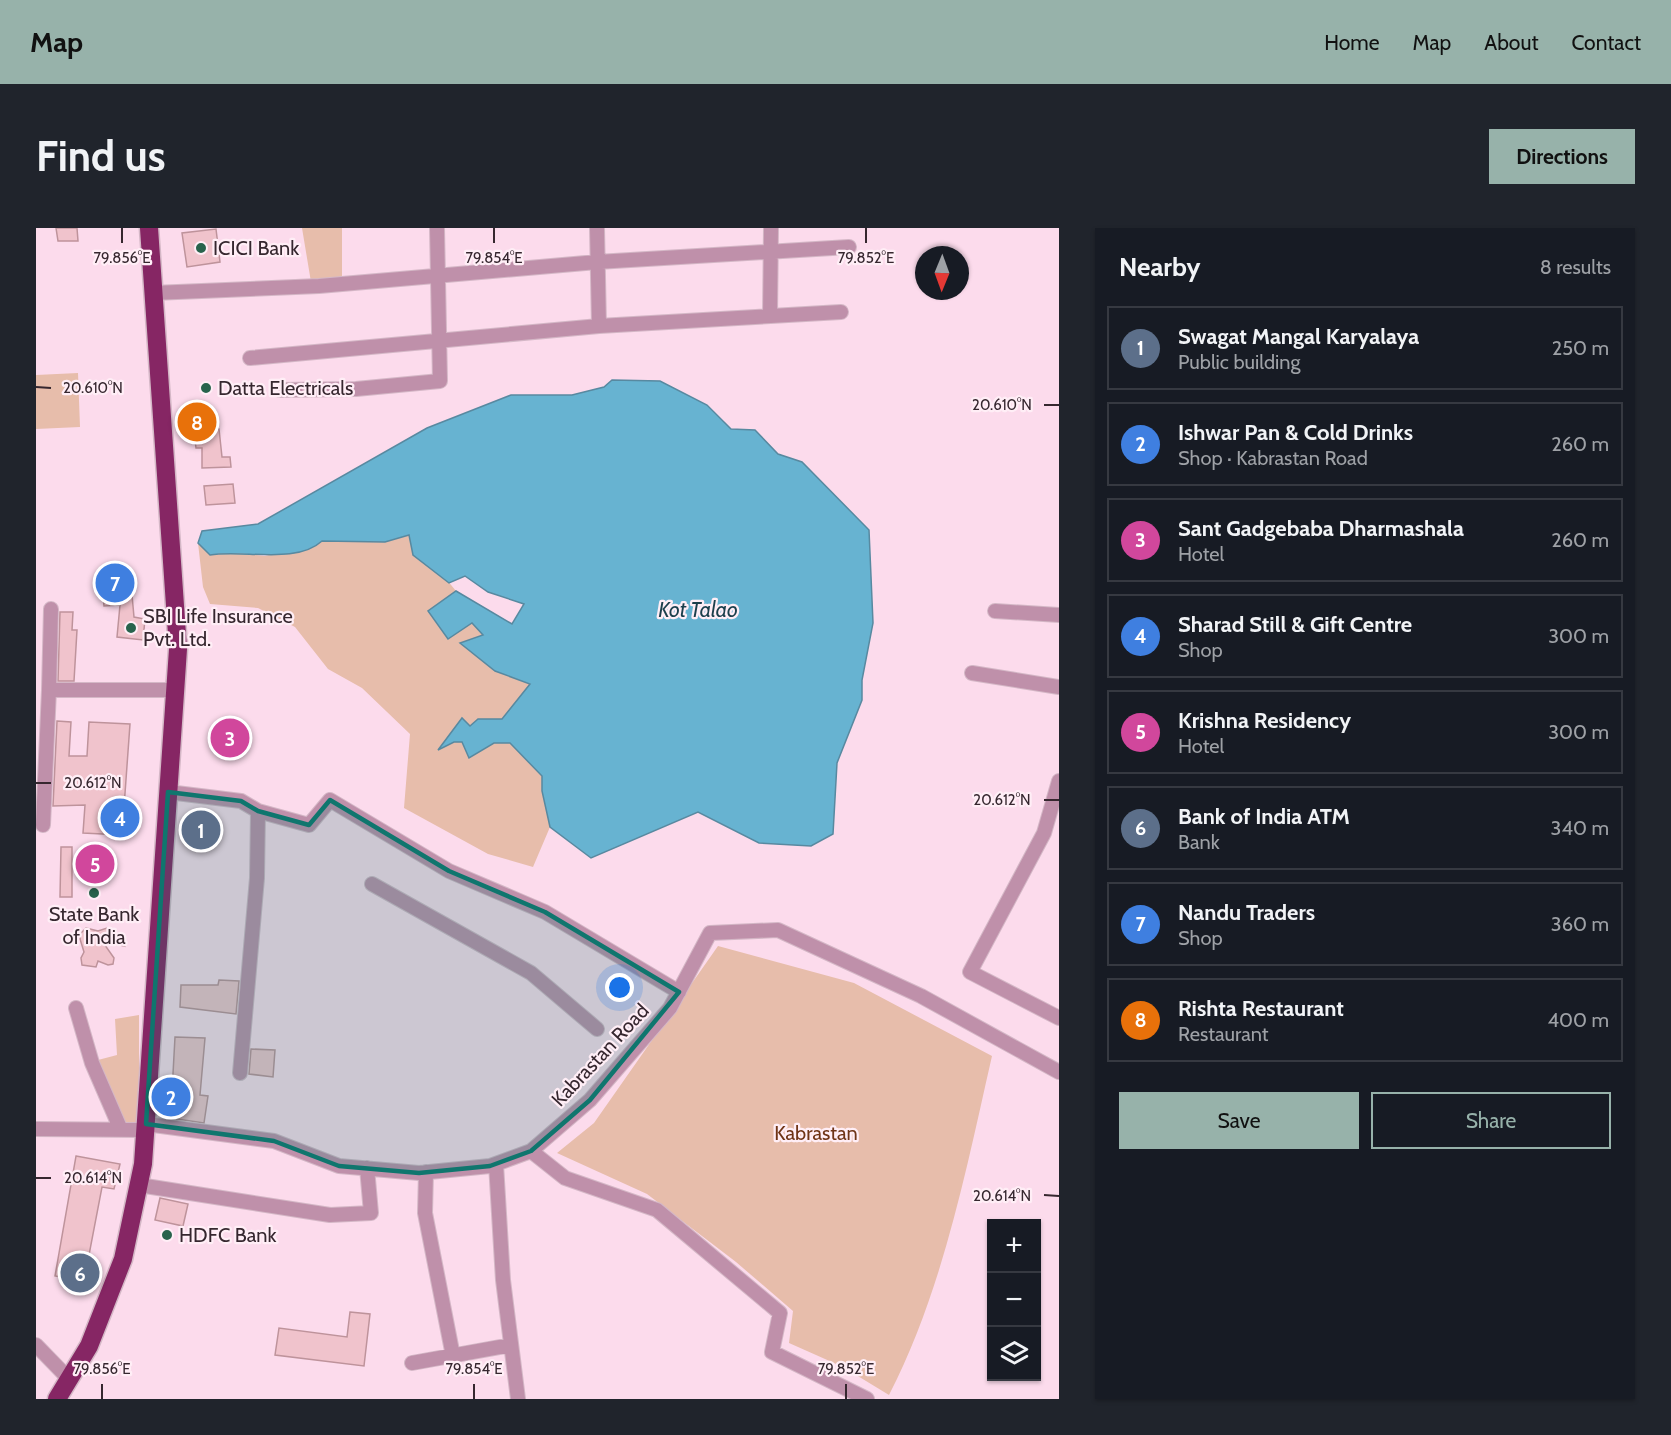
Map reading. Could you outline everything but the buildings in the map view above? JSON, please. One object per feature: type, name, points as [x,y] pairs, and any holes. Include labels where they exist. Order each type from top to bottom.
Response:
[{"type":"highway","points":[[57,1399],[89,1346],[123,1259],[139,1185],[146,1127],[178,649],[149,228]]},
{"type":"street","points":[[280,390],[357,389],[440,381],[437,228]]},
{"type":"street","points":[[597,228],[599,326]]},
{"type":"street","points":[[770,316],[771,228]]},
{"type":"street","points":[[153,293],[319,286],[597,262],[849,247]]},
{"type":"street","points":[[250,358],[599,326],[842,312]]},
{"type":"street","points":[[43,825],[51,609]]},
{"type":"street","points":[[995,611],[1059,615]]},
{"type":"street","points":[[972,673],[1059,687]]},
{"type":"street","points":[[49,690],[175,690]]},
{"type":"street","points":[[1059,781],[1044,833],[970,972],[1057,1017],[1059,1002]]},
{"type":"street","points":[[168,792],[241,801],[258,811],[309,825],[330,800],[449,871],[545,912],[679,992]]},
{"type":"street","points":[[240,1073],[256,889],[258,811]]},
{"type":"street","points":[[372,884],[531,973],[597,1029]]},
{"type":"street","name":"Kabrastan Road","points":[[36,1129],[120,1130],[146,1127],[274,1141],[339,1166],[426,1172],[496,1164],[531,1151],[590,1100],[670,1008],[710,933],[778,930],[921,996],[1059,1072]]},
{"type":"street","points":[[76,1008],[92,1063],[120,1130]]},
{"type":"street","points":[[531,1151],[565,1178],[657,1210],[780,1313],[772,1352],[867,1399]]},
{"type":"street","points":[[496,1164],[503,1280],[518,1399]]},
{"type":"street","points":[[139,1185],[330,1215],[372,1213],[366,1168]]},
{"type":"street","points":[[426,1172],[425,1213],[453,1356]]},
{"type":"street","points":[[36,1345],[69,1379]]},
{"type":"street","points":[[412,1363],[511,1345]]},
{"type":"highlighted area","points":[[168,792],[241,801],[258,811],[309,825],[330,800],[449,871],[545,912],[679,992],[590,1100],[531,1151],[490,1166],[419,1173],[339,1166],[274,1141],[146,1124]]},
{"type":"green space","points":[[302,228],[342,228],[342,281],[311,282]]},
{"type":"green space","points":[[78,373],[80,427],[36,429],[36,375]]},
{"type":"green space","points":[[410,535],[456,591],[428,611],[447,638],[472,623],[484,635],[460,643],[495,671],[531,684],[502,719],[494,742],[510,743],[542,776],[542,791],[550,827],[533,867],[488,854],[404,808],[410,734],[362,688],[328,669],[295,627],[258,608],[210,604],[203,587],[198,543],[210,555],[230,552],[265,556],[322,541],[385,542]]},
{"type":"green space","name":"Kabrastan","points":[[718,946],[854,983],[992,1056],[962,1186],[938,1272],[908,1355],[889,1395],[843,1367],[789,1343],[793,1311],[736,1262],[647,1194],[557,1153],[594,1123]]},
{"type":"green space","points":[[139,1015],[139,1123],[122,1125],[98,1060],[117,1055],[115,1019]]},
{"type":"water","name":"Kot Talao","points":[[612,380],[660,381],[707,405],[731,429],[755,430],[778,454],[802,462],[869,530],[873,623],[862,680],[862,700],[837,763],[833,834],[811,846],[759,843],[698,812],[591,858],[550,827],[542,791],[542,776],[510,743],[494,743],[469,758],[462,742],[454,742],[438,750],[462,718],[470,726],[478,719],[502,719],[530,684],[495,671],[460,643],[483,635],[472,623],[448,639],[428,611],[456,591],[512,624],[524,604],[488,592],[465,576],[449,583],[413,555],[409,535],[385,542],[322,541],[298,552],[268,555],[210,555],[198,543],[202,531],[258,524],[427,428],[511,395],[572,395],[604,387]]},
{"type":"place","name":"ICICI Bank","points":[[201,248]]},
{"type":"place","name":"Datta Electricals","points":[[206,388]]},
{"type":"place","name":"Rishta Restaurant","points":[[197,422]]},
{"type":"place","name":"Nandu Traders","points":[[115,583]]},
{"type":"place","name":"SBI Life Insurance Pvt. Ltd.","points":[[131,628]]},
{"type":"place","name":"Sant Gadgebaba Dharmashala","points":[[230,738]]},
{"type":"place","name":"Sharad Still & Gift Centre","points":[[120,818]]},
{"type":"place","name":"Swagat Mangal Karyalaya","points":[[201,830]]},
{"type":"place","name":"Krishna Residency","points":[[95,864]]},
{"type":"place","name":"State Bank of India","points":[[94,893]]},
{"type":"place","name":"Ishwar Pan & Cold Drinks","points":[[171,1097]]},
{"type":"place","name":"HDFC Bank","points":[[167,1235]]},
{"type":"place","name":"Bank of India ATM","points":[[80,1273]]}]
